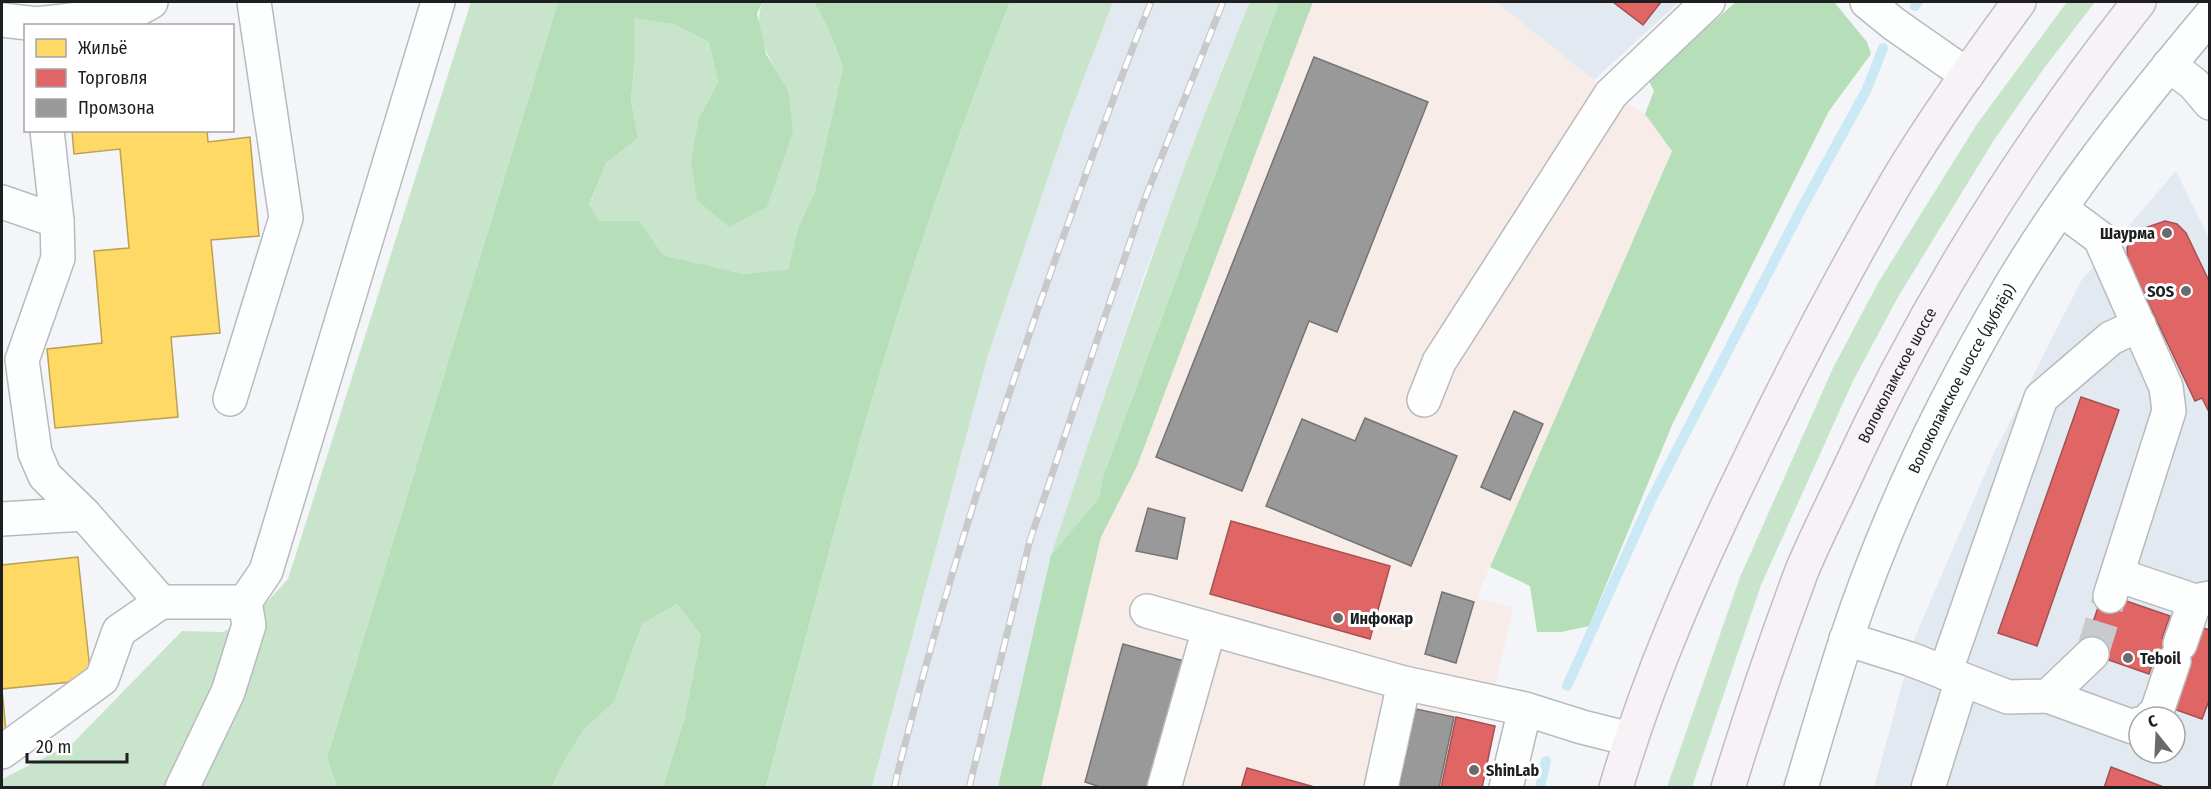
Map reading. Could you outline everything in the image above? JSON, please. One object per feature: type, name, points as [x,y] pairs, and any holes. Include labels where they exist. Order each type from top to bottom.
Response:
[{"type":"main road","points":[[1616,788],[1630,739],[1702,557],[1801,353],[1898,180],[1967,75],[2019,2]]},
{"type":"main road","name":"Волоколамское шоссе","points":[[1728,788],[1802,572],[1874,415],[1933,305],[1986,217],[2059,109],[2139,2]]},
{"type":"street","points":[[2,20],[131,13],[151,2]]},
{"type":"street","points":[[230,399],[286,218],[254,2]]},
{"type":"street","points":[[182,788],[228,692],[249,625],[245,602],[266,571],[438,2]]},
{"type":"street","points":[[1424,400],[1439,362],[1611,94],[1708,2]]},
{"type":"street","points":[[1867,2],[1894,24],[1967,75]]},
{"type":"street","name":"Волоколамское шоссе (дублёр)","points":[[1801,788],[1846,639],[1880,549],[1920,457],[1966,366],[2008,289],[2061,209],[2169,65],[2210,16]]},
{"type":"street","points":[[2169,65],[2194,84],[2210,103]]},
{"type":"street","points":[[47,132],[57,221],[58,258],[22,360],[34,453],[45,476],[84,514],[161,602]]},
{"type":"street","points":[[2,202],[57,221]]},
{"type":"street","points":[[2061,209],[2100,238],[2166,387],[2169,411],[2114,585],[2202,599],[2177,653],[2159,705]]},
{"type":"street","points":[[1929,788],[1953,677],[2041,398],[2111,338],[2139,325]]},
{"type":"street","points":[[2,519],[84,514]]},
{"type":"street","points":[[2,752],[102,679],[119,631],[161,602],[245,602]]},
{"type":"street","points":[[1147,611],[1404,683],[1525,709],[1630,739]]},
{"type":"street","points":[[1164,788],[1209,629]]},
{"type":"street","points":[[1846,639],[1882,649],[2008,697],[2048,696],[2127,725]]},
{"type":"street","points":[[2048,696],[2092,654]]},
{"type":"street","points":[[1381,788],[1404,683]]},
{"type":"street","points":[[1506,788],[1525,709]]},
{"type":"shaded area","points":[[1113,2],[1250,2],[1223,66],[1143,278],[1051,555],[998,787],[872,788],[988,355],[1068,119]]},
{"type":"shaded area","points":[[1313,2],[1496,2],[1611,94],[1645,114],[1672,150],[1478,594],[1480,599],[1513,607],[1494,691],[1460,683],[1454,716],[1495,726],[1482,787],[1041,788],[1101,537],[1137,466]]},
{"type":"shaded area","points":[[1496,2],[1679,2],[1594,80]]},
{"type":"shaded area","points":[[2176,171],[2209,238],[2210,782],[2208,787],[1874,788],[1915,637],[1993,455],[2081,281]]},
{"type":"green space","points":[[471,2],[558,2],[327,758],[337,787],[2,788],[2,779],[73,743],[182,631],[223,632],[257,613],[288,579]]},
{"type":"green space","points":[[558,2],[763,2],[757,13],[766,54],[788,90],[793,131],[767,207],[729,227],[697,200],[691,160],[699,118],[718,82],[709,42],[673,24],[634,18],[635,58],[631,99],[638,138],[606,163],[589,205],[599,221],[640,221],[663,255],[744,274],[788,270],[798,228],[815,191],[843,67],[829,30],[814,2],[1010,2],[942,184],[885,356],[832,540],[766,787],[663,787],[684,720],[701,635],[677,604],[642,624],[614,702],[584,729],[563,763],[552,787],[337,787],[327,758]]},
{"type":"green space","points":[[763,2],[814,2],[829,30],[843,67],[815,191],[798,228],[788,271],[744,274],[663,255],[640,221],[599,221],[589,206],[606,163],[638,138],[631,99],[635,58],[633,17],[673,24],[709,42],[718,82],[699,118],[788,90],[770,59],[761,36],[759,13]]},
{"type":"green space","points":[[1010,2],[1113,2],[1068,119],[988,355],[872,787],[766,788],[832,540],[885,356],[942,184]]},
{"type":"green space","points":[[1250,2],[1279,2],[1103,477],[1099,498],[1051,555],[1170,207]]},
{"type":"green space","points":[[1279,2],[1313,2],[1137,466],[1101,537],[1041,787],[998,787],[1051,555],[1099,498],[1103,477]]},
{"type":"green space","points":[[1736,2],[1834,2],[1867,42],[1871,54],[1829,111],[1672,425],[1589,626],[1561,632],[1537,632],[1530,586],[1490,567],[1672,151],[1645,114],[1654,91],[1648,79]]},
{"type":"green space","points":[[2067,2],[2095,2],[2042,71],[1994,140],[1898,297],[1853,381],[1761,585],[1692,787],[1667,787],[1740,577],[1833,368],[1878,283],[1977,124]]},
{"type":"green space","points":[[677,604],[701,635],[684,720],[663,787],[552,788],[563,763],[584,729],[614,702],[642,624]]},
{"type":"building: Жильё","points":[[72,132],[207,132],[208,142],[250,137],[259,236],[211,240],[220,333],[171,337],[178,417],[55,428],[47,349],[102,343],[94,251],[129,248],[120,149],[74,154]]},
{"type":"building: Жильё","points":[[78,557],[91,680],[2,689],[2,565]]},
{"type":"building: Жильё","points":[[2,689],[6,732],[2,732]]},
{"type":"building: Торговля","points":[[1613,2],[1661,2],[1643,25]]},
{"type":"building: Торговля","points":[[2165,221],[2177,224],[2186,233],[2210,283],[2210,414],[2202,398],[2195,401],[2128,260],[2127,248],[2133,237],[2142,229]]},
{"type":"building: Торговля","points":[[2081,397],[2119,410],[2037,646],[1998,633]]},
{"type":"building: Торговля","points":[[1231,521],[1390,566],[1370,639],[1210,594]]},
{"type":"building: Торговля","name":"Teboil","points":[[2103,593],[2170,616],[2162,638],[2195,649],[2203,628],[2210,630],[2210,698],[2202,719],[2187,714],[2187,705],[2175,705],[2189,666],[2156,654],[2149,674],[2083,651]]},
{"type":"building: Торговля","points":[[1456,717],[1495,726],[1482,788],[1441,788]]},
{"type":"building: Торговля","points":[[2111,767],[2166,788],[2104,788]]},
{"type":"building: Торговля","points":[[1247,768],[1318,788],[1241,788]]},
{"type":"building: Промзона","points":[[1314,57],[1428,102],[1337,332],[1309,321],[1242,491],[1156,457]]},
{"type":"building: Промзона","points":[[1514,411],[1543,424],[1510,500],[1481,487]]},
{"type":"building: Промзона","points":[[1365,418],[1457,456],[1411,566],[1266,506],[1302,419],[1355,441]]},
{"type":"building: Промзона","points":[[1148,508],[1185,518],[1177,559],[1136,551]]},
{"type":"building: Промзона","points":[[1442,592],[1474,602],[1456,663],[1425,654]]},
{"type":"building: Промзона","points":[[1123,644],[1184,661],[1148,788],[1103,788],[1085,782]]},
{"type":"building: Промзона","points":[[1416,709],[1454,717],[1439,788],[1399,788]]},
{"type":"waterway","points":[[1915,6],[1918,2]]},
{"type":"waterway","points":[[1567,686],[1651,500],[1799,213],[1867,89],[1883,48]]},
{"type":"waterway","points":[[1540,788],[1546,761]]},
{"type":"tunnel","points":[[2092,654],[2110,596]]},
{"type":"railway","points":[[894,788],[931,647],[994,438],[1065,232],[1151,2]]},
{"type":"railway","points":[[969,788],[1030,540],[1142,206],[1223,2]]},
{"type":"place","name":"Шаурма","points":[[2167,233]]},
{"type":"place","name":"SOS","points":[[2186,291]]},
{"type":"place","name":"Инфокар","points":[[1338,618]]},
{"type":"place","name":"Teboil","points":[[2128,658]]},
{"type":"place","name":"ShinLab","points":[[1474,770]]}]
